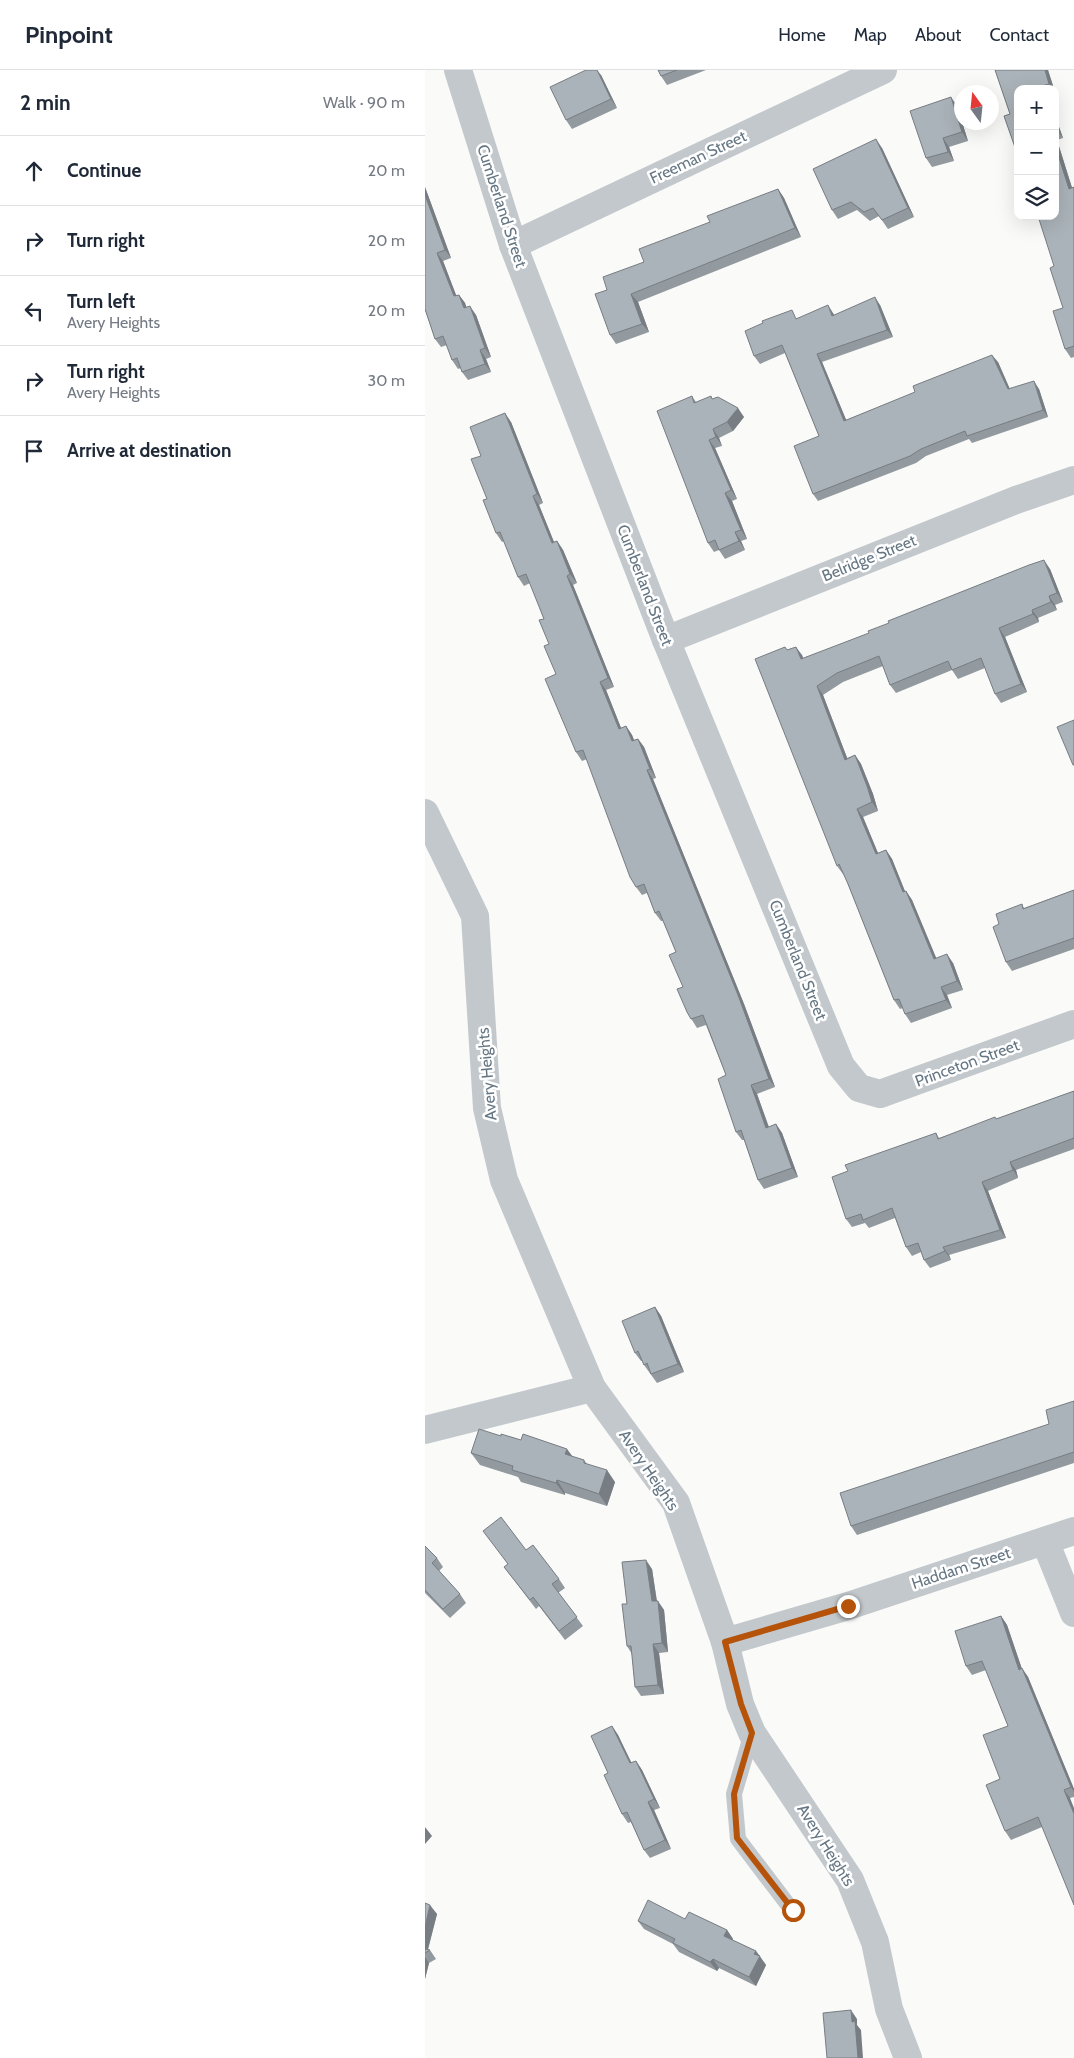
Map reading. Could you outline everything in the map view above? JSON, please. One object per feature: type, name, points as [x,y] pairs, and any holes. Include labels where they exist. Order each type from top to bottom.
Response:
[{"type":"street","name":"Cumberland Street","points":[[458,70],[513,245],[666,640],[841,1066],[859,1088]]},
{"type":"street","name":"Freeman Street","points":[[513,245],[883,70]]},
{"type":"street","name":"Belridge Street","points":[[666,640],[1016,500],[1074,480]]},
{"type":"street","name":"Avery Heights","points":[[425,813],[475,916],[487,1108],[504,1180],[592,1388],[676,1503],[725,1642],[741,1704],[752,1733],[850,1880],[875,1942],[889,2009],[908,2058]]},
{"type":"street","name":"Princeton Street","points":[[859,1088],[880,1094],[1074,1024]]},
{"type":"street","points":[[425,1430],[592,1388]]},
{"type":"street","name":"Haddam Street","points":[[725,1642],[848,1606],[1074,1531]]},
{"type":"street","points":[[1045,1540],[1074,1613]]},
{"type":"lane","points":[[752,1733],[734,1794],[737,1838],[793,1910]]},
{"type":"building","points":[[586,70],[597,70],[611,99],[566,120],[550,87]]},
{"type":"building","points":[[658,70],[677,70],[661,76]]},
{"type":"building","points":[[995,70],[1045,70],[1049,84],[1014,85],[1014,145],[1004,116],[1010,114]]},
{"type":"building","points":[[951,97],[954,107],[954,130],[961,130],[962,132],[943,138],[948,152],[926,158],[910,111]]},
{"type":"building","points":[[876,139],[908,208],[882,220],[873,208],[864,212],[851,202],[832,210],[813,169]]},
{"type":"building","points":[[1059,158],[1069,189],[1074,187],[1074,346],[1065,349],[1053,311],[1063,308],[1050,268],[1054,266],[1039,220],[1059,220]]},
{"type":"building","points":[[778,189],[795,228],[631,294],[642,324],[610,335],[595,294],[607,290],[603,277],[644,262],[639,249],[710,222],[707,216]]},
{"type":"building","points":[[425,195],[445,250],[437,253],[454,296],[459,295],[464,308],[470,306],[485,348],[480,350],[485,364],[462,372],[457,358],[452,360],[443,336],[435,339],[425,309]]},
{"type":"building","points":[[875,297],[887,330],[817,354],[844,421],[915,392],[913,386],[992,355],[1008,389],[1034,381],[1043,410],[967,436],[965,431],[921,449],[910,456],[813,494],[794,446],[819,436],[782,345],[754,356],[745,331],[763,323],[762,321],[792,310],[796,319],[828,305],[832,316]]},
{"type":"building","points":[[692,396],[694,403],[711,396],[712,399],[718,397],[738,408],[727,422],[713,429],[716,437],[709,440],[731,490],[725,493],[741,530],[735,532],[739,541],[719,550],[715,540],[708,543],[657,411]]},
{"type":"building","points":[[505,413],[537,494],[533,496],[552,543],[557,541],[570,574],[567,576],[608,678],[600,682],[619,729],[626,726],[632,741],[638,739],[650,769],[647,770],[738,995],[769,1079],[751,1085],[766,1128],[776,1124],[792,1168],[758,1180],[741,1130],[736,1132],[718,1079],[726,1075],[703,1015],[691,1019],[677,989],[683,987],[669,955],[676,952],[659,911],[655,913],[644,884],[636,887],[630,877],[583,750],[576,752],[545,679],[556,674],[544,646],[549,644],[539,620],[544,619],[526,574],[518,577],[500,532],[496,533],[483,500],[487,499],[471,459],[481,456],[470,427]]},
{"type":"building","points":[[1044,560],[1057,593],[1049,596],[1051,602],[1032,610],[1033,614],[999,628],[1021,684],[995,694],[981,658],[952,670],[948,661],[890,685],[879,656],[837,673],[817,686],[845,760],[855,755],[867,786],[872,802],[857,809],[876,854],[886,850],[903,892],[906,891],[934,959],[947,954],[957,981],[941,987],[946,1000],[905,1014],[899,999],[894,1000],[848,884],[839,864],[837,866],[755,659],[785,647],[787,650],[796,647],[801,659],[869,633],[868,631],[889,623],[888,621]]},
{"type":"building","points":[[1074,720],[1074,765],[1073,765],[1057,727]]},
{"type":"building","points":[[1074,890],[1074,938],[1006,962],[993,927],[999,924],[996,914],[1022,904],[1023,909]]},
{"type":"building","points":[[1074,1091],[1074,1138],[1010,1162],[1013,1170],[982,1182],[1000,1230],[943,1247],[945,1251],[924,1260],[918,1243],[906,1247],[892,1208],[863,1220],[861,1214],[846,1219],[832,1177],[848,1171],[845,1165],[936,1133],[938,1139],[995,1117],[996,1119]]},
{"type":"building","points":[[655,1307],[678,1364],[651,1374],[647,1363],[644,1365],[638,1351],[635,1353],[622,1321]]},
{"type":"building","points":[[1074,1401],[1074,1452],[851,1526],[840,1493],[1049,1424],[1046,1410]]},
{"type":"building","points":[[479,1429],[521,1440],[523,1434],[567,1449],[565,1454],[584,1460],[584,1463],[607,1470],[599,1494],[557,1480],[556,1483],[512,1470],[513,1466],[471,1453]]},
{"type":"building","points":[[501,1517],[526,1550],[533,1545],[559,1579],[552,1584],[577,1617],[559,1631],[533,1597],[530,1600],[504,1567],[508,1564],[483,1531]]},
{"type":"building","points":[[425,1546],[437,1558],[432,1563],[460,1594],[443,1609],[425,1590]]},
{"type":"building","points":[[646,1560],[652,1601],[658,1601],[662,1643],[653,1644],[658,1685],[635,1687],[631,1646],[627,1646],[622,1604],[627,1604],[622,1562]]},
{"type":"building","points":[[1001,1616],[1019,1670],[1022,1668],[1071,1787],[1064,1790],[1074,1814],[1074,1905],[1038,1817],[1005,1831],[986,1785],[1000,1779],[983,1735],[1008,1726],[982,1661],[966,1666],[955,1631]]},
{"type":"building","points":[[612,1726],[630,1763],[636,1761],[654,1799],[648,1802],[665,1840],[644,1850],[627,1812],[622,1814],[604,1775],[608,1773],[591,1736]]},
{"type":"building","points":[[648,1900],[685,1919],[689,1912],[727,1930],[724,1936],[756,1951],[754,1954],[760,1956],[749,1977],[713,1959],[710,1962],[673,1943],[675,1939],[638,1921]]},
{"type":"building","points":[[425,1903],[430,1905],[425,1927]]},
{"type":"building","points":[[851,2010],[852,2022],[855,2021],[858,2058],[827,2058],[823,2013]]},
{"type":"route","points":[[793,1910],[737,1838],[734,1794],[752,1733],[741,1704],[725,1642],[848,1606]]}]
